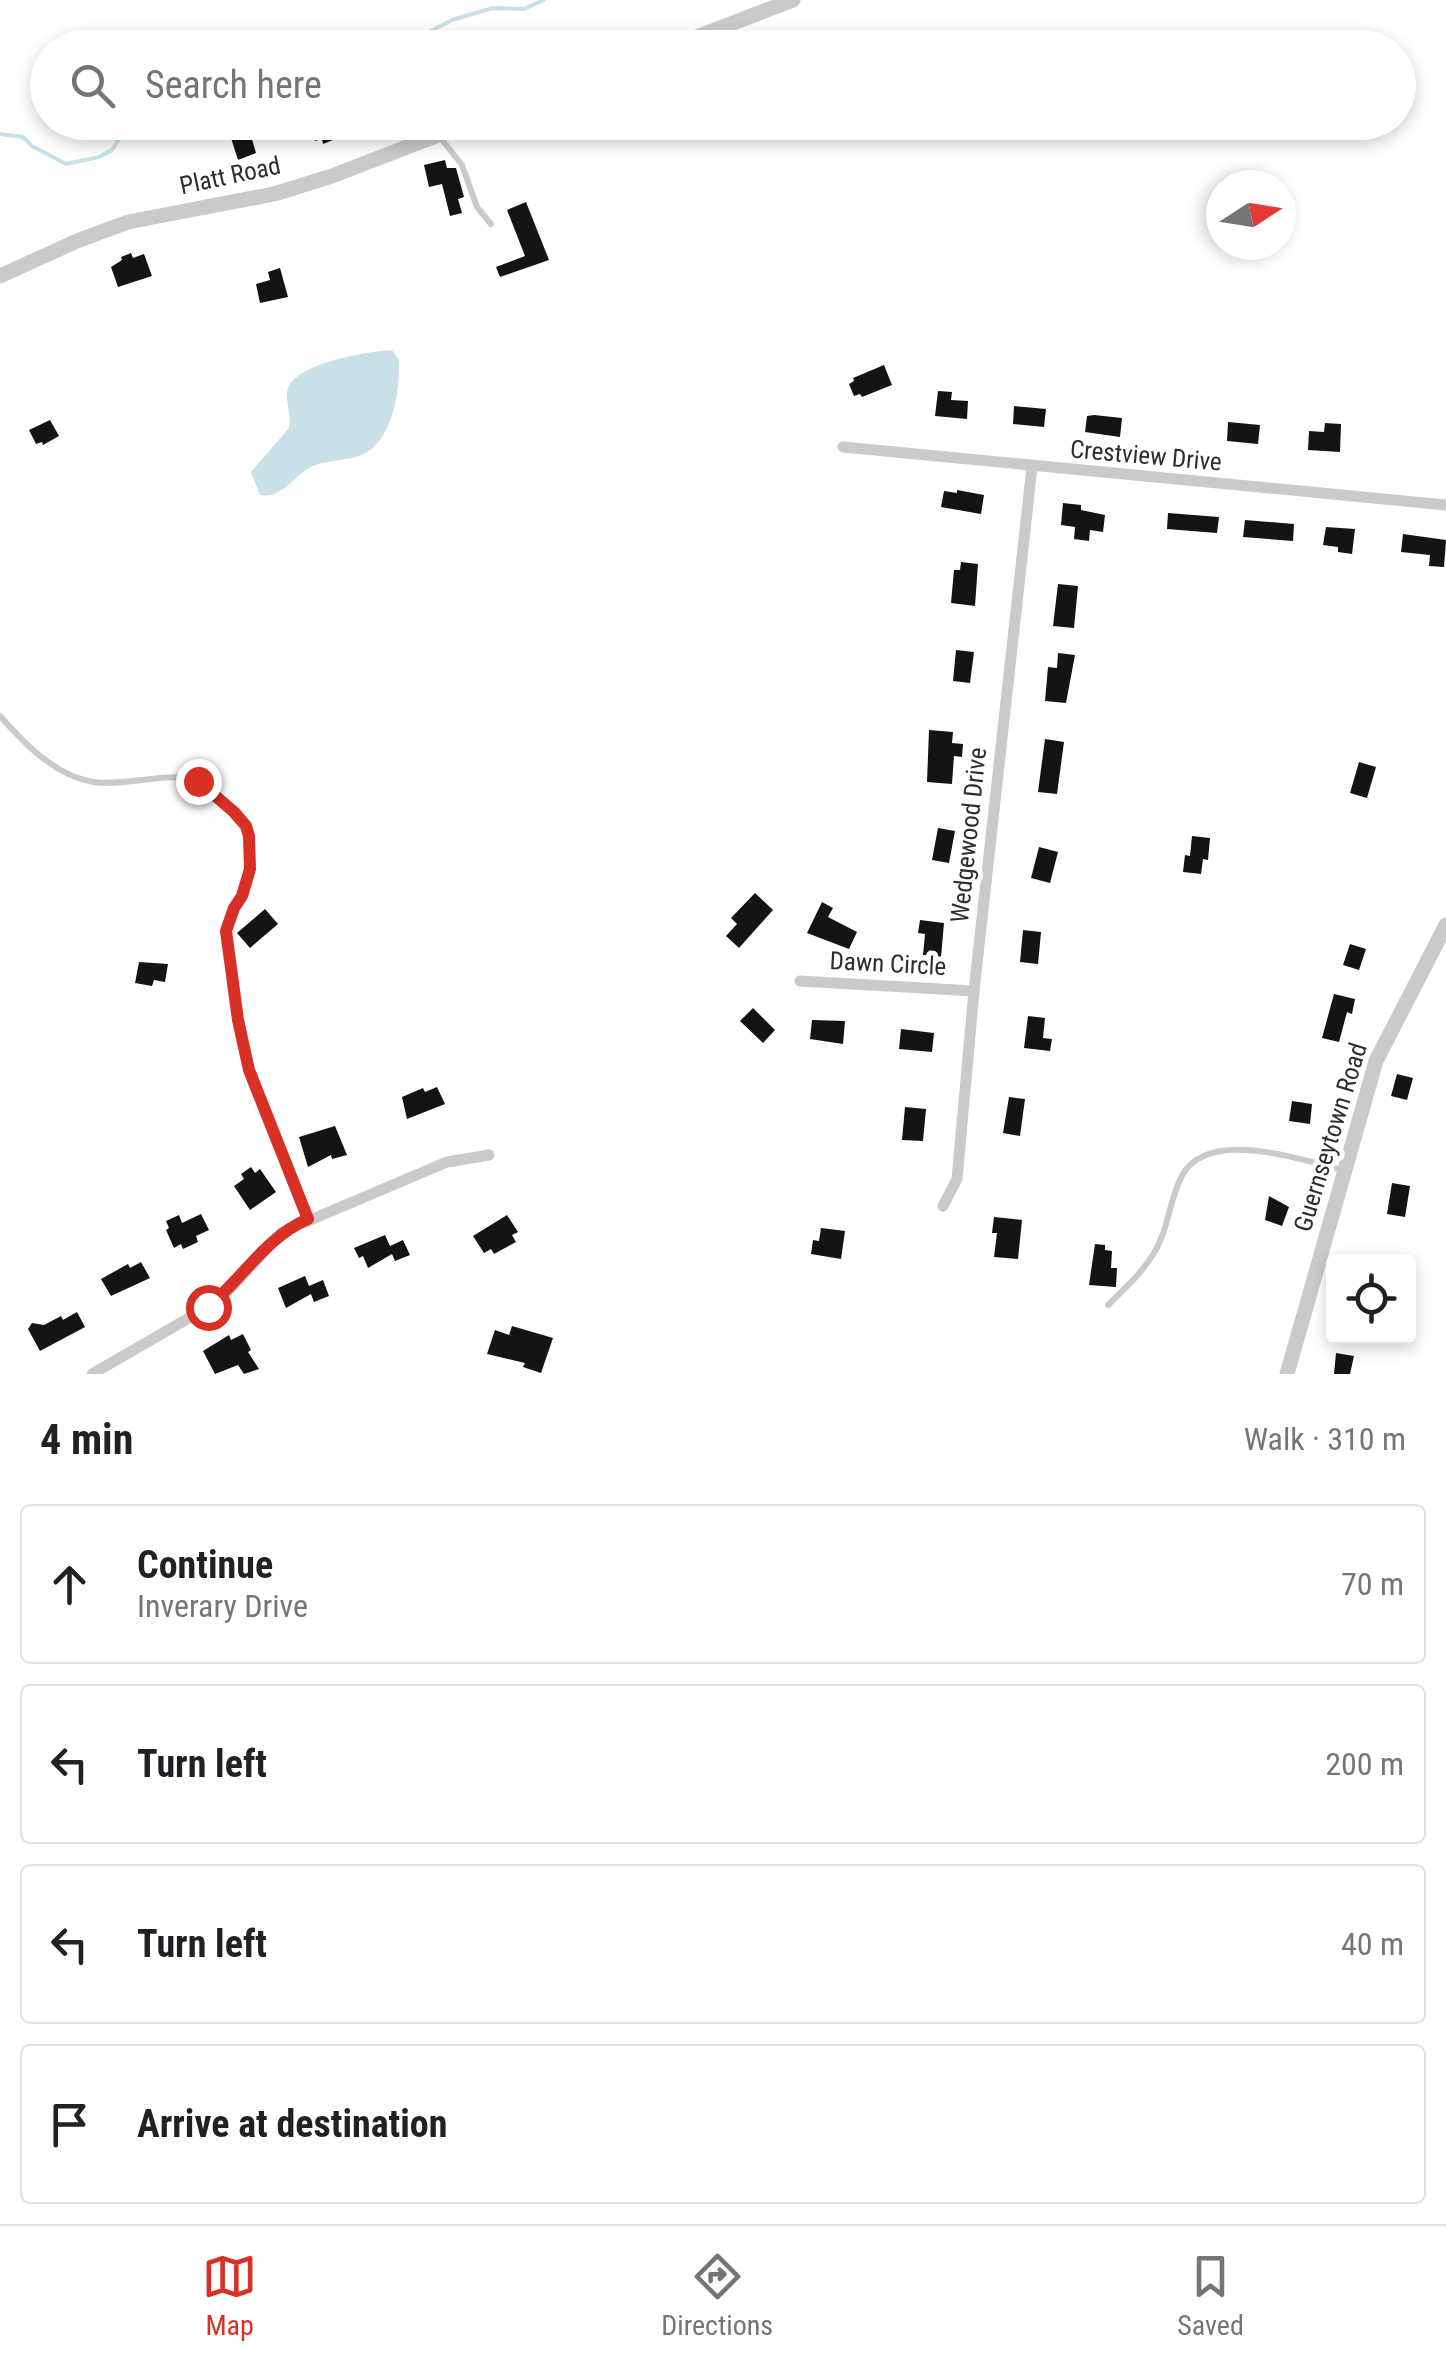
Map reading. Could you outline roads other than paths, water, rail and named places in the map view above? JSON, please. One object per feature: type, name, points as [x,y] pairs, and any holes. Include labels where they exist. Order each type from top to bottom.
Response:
[{"type":"street","points":[[714,30],[792,0]]},
{"type":"street","name":"Platt Road","points":[[0,276],[128,222],[274,194],[425,140]]},
{"type":"street","name":"Crestview Drive","points":[[843,447],[1446,505]]},
{"type":"street","name":"Wedgewood Drive","points":[[943,1206],[957,1178],[1032,467]]},
{"type":"street","name":"Guernseytown Road","points":[[1287,1374],[1376,1061],[1446,924]]},
{"type":"street","name":"Dawn Circle","points":[[800,980],[974,991]]},
{"type":"street","points":[[92,1374],[208,1307],[231,1288],[282,1232],[447,1162],[489,1156]]},
{"type":"lane","points":[[442,140],[462,165],[478,207],[491,224]]},
{"type":"lane","points":[[0,716],[56,768],[92,782],[127,784],[184,777],[198,781],[246,826],[250,869],[226,931],[238,1020],[260,1104],[308,1219]]},
{"type":"lane","points":[[1108,1305],[1154,1253],[1182,1176],[1190,1164],[1207,1154],[1224,1149],[1250,1151],[1344,1170]]},
{"type":"water","points":[[392,350],[399,360],[392,415],[371,450],[313,466],[282,490],[260,495],[251,472],[289,428],[287,393],[294,379],[335,360]]},
{"type":"waterway","points":[[433,30],[493,8],[524,9],[544,0]]},
{"type":"waterway","points":[[0,134],[23,137],[66,164],[99,157],[112,150],[118,140]]}]
